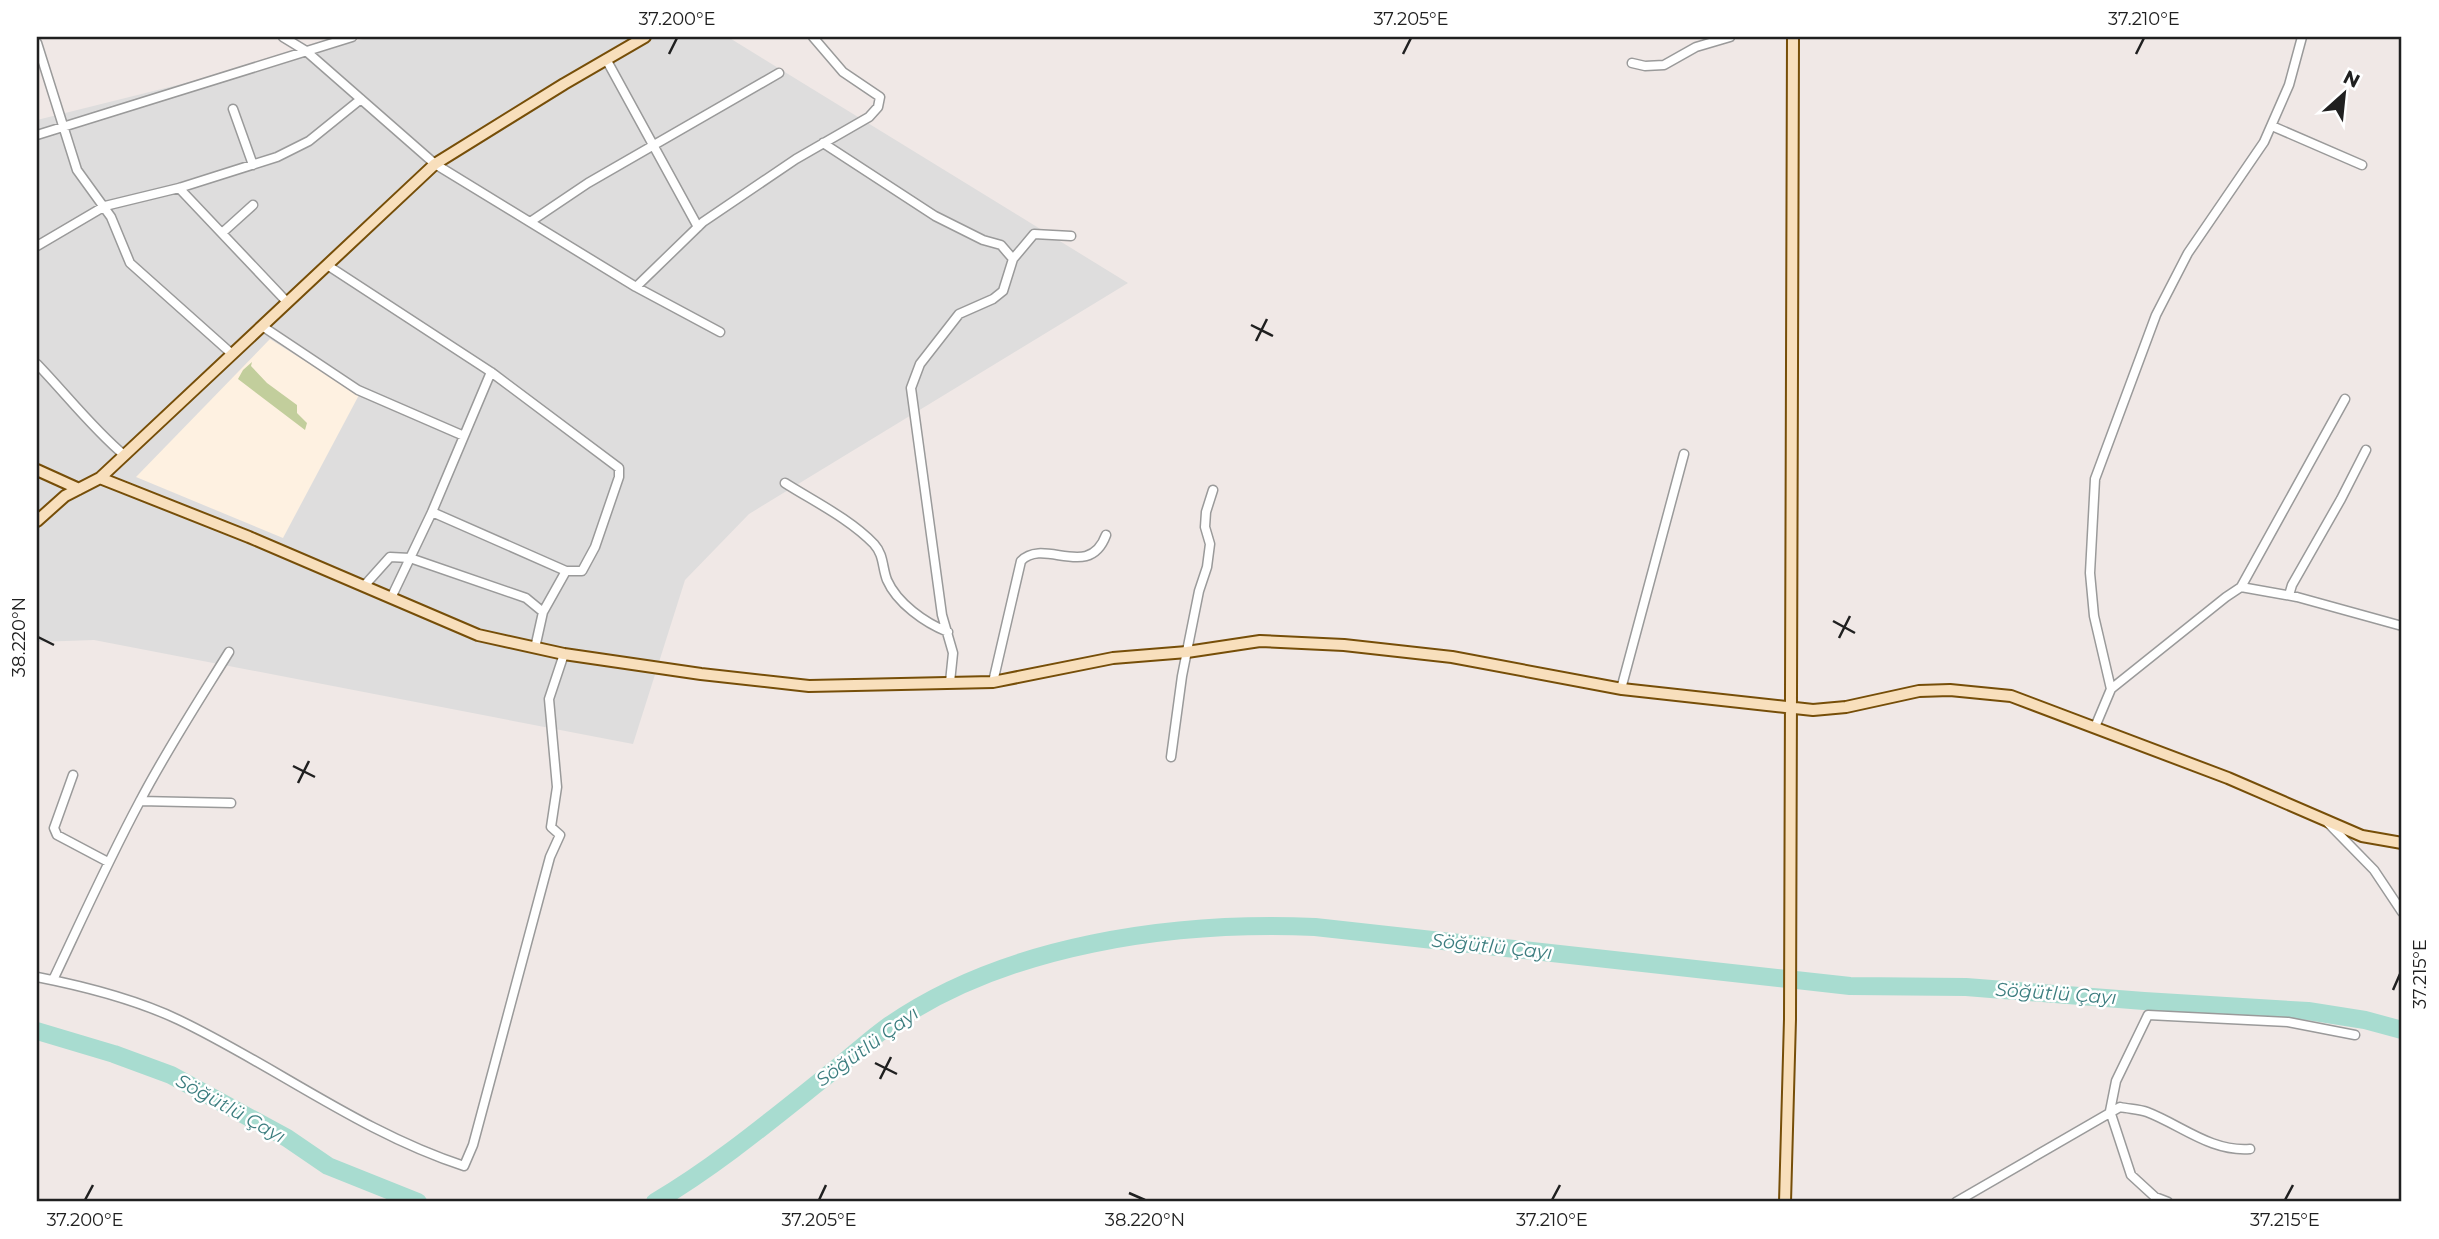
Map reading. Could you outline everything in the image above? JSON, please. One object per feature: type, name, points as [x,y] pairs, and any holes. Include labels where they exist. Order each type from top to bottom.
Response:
[{"type":"street","points":[[283,37],[306,51],[435,164],[636,287],[720,332]]},
{"type":"street","points":[[37,135],[352,37]]},
{"type":"street","points":[[37,521],[65,496],[100,478],[435,164],[645,37]]},
{"type":"street","points":[[636,287],[698,228],[823,143],[869,117],[878,107],[880,97],[843,72],[813,37]]},
{"type":"street","points":[[819,44],[826,37]]},
{"type":"street","points":[[1632,63],[1645,66],[1664,65],[1696,47],[1730,37]]},
{"type":"street","points":[[1785,1202],[1790,1019],[1793,37]]},
{"type":"street","points":[[2111,690],[2094,616],[2090,573],[2095,480],[2155,315],[2188,253],[2264,142],[2289,85],[2302,37]]},
{"type":"street","points":[[37,43],[77,170],[105,206],[130,263],[232,354]]},
{"type":"street","points":[[606,60],[698,228]]},
{"type":"street","points":[[530,222],[588,183],[779,73]]},
{"type":"street","points":[[37,246],[105,206],[179,188],[277,157],[310,141],[361,99]]},
{"type":"street","points":[[233,109],[253,164]]},
{"type":"street","points":[[2272,126],[2362,166]]},
{"type":"street","points":[[823,143],[935,216],[983,240],[1001,245],[1013,259]]},
{"type":"street","points":[[179,188],[287,302]]},
{"type":"street","points":[[222,233],[253,205]]},
{"type":"street","points":[[950,681],[953,653],[942,615],[911,388],[920,365],[959,314],[993,299],[1003,291],[1013,259],[1034,234],[1071,236]]},
{"type":"street","points":[[327,265],[491,372],[619,468],[619,477],[595,547],[582,571],[566,571],[432,512]]},
{"type":"street","points":[[262,326],[358,390],[464,436]]},
{"type":"street","points":[[37,364],[95,429],[124,455]]},
{"type":"street","points":[[391,598],[432,512],[491,372]]},
{"type":"street","points":[[2095,727],[2111,690],[2241,587],[2345,399]]},
{"type":"street","points":[[2289,595],[2292,585],[2342,499],[2365,450]]},
{"type":"street","points":[[1621,689],[1684,454]]},
{"type":"street","points":[[37,470],[79,489]]},
{"type":"street","points":[[100,478],[249,537],[478,635],[564,654],[809,687],[950,681],[993,682],[1113,658],[1260,642],[1344,645],[1452,657],[1621,689],[1813,710],[1846,708],[1919,691],[1950,690],[2011,696],[2228,778],[2362,836],[2402,843]]},
{"type":"street","points":[[785,483],[858,529],[877,547],[882,556],[886,578],[893,589],[911,609],[934,627],[948,632]]},
{"type":"street","points":[[1171,757],[1187,652],[1199,591],[1207,567],[1210,544],[1205,527],[1206,512],[1213,489]]},
{"type":"street","points":[[993,682],[1019,566],[1024,558],[1033,554],[1083,557],[1099,548],[1106,535]]},
{"type":"street","points":[[365,586],[390,557],[410,558],[526,598],[543,612]]},
{"type":"street","points":[[535,648],[543,612],[566,571]]},
{"type":"street","points":[[2241,587],[2289,595],[2402,626]]},
{"type":"street","points":[[53,980],[139,801],[183,724],[229,652]]},
{"type":"street","points":[[37,977],[134,1004],[178,1020],[286,1077],[399,1142],[464,1166],[473,1145],[550,857],[560,835],[551,827],[557,787],[549,699],[564,654]]},
{"type":"street","points":[[73,775],[54,828],[57,835],[108,862]]},
{"type":"street","points":[[139,801],[231,803]]},
{"type":"street","points":[[2325,820],[2374,870],[2402,912]]},
{"type":"street","points":[[2168,1202],[2155,1197],[2131,1175],[2110,1111],[2116,1081],[2148,1015],[2288,1022],[2356,1035]]},
{"type":"street","points":[[1956,1202],[2120,1107],[2146,1112],[2199,1138],[2234,1150],[2250,1149]]},
{"type":"shaded area","points":[[371,37],[728,37],[1128,283],[749,514],[685,580],[633,744],[94,640],[37,642],[37,120]]},
{"type":"shaded area","points":[[270,339],[359,395],[283,538],[136,477]]},
{"type":"green space","points":[[252,362],[251,366],[267,383],[297,405],[297,413],[307,423],[305,430],[238,379]]},
{"type":"waterway","name":"Söğütlü Çayı","points":[[655,1202],[746,1139],[887,1027],[933,999],[984,976],[1037,957],[1149,934],[1205,928],[1315,927],[1850,986],[1966,987],[2308,1011],[2365,1020],[2402,1030]]},
{"type":"waterway","name":"Söğütlü Çayı","points":[[37,1031],[114,1054],[171,1075],[287,1138],[328,1166],[418,1202]]}]
